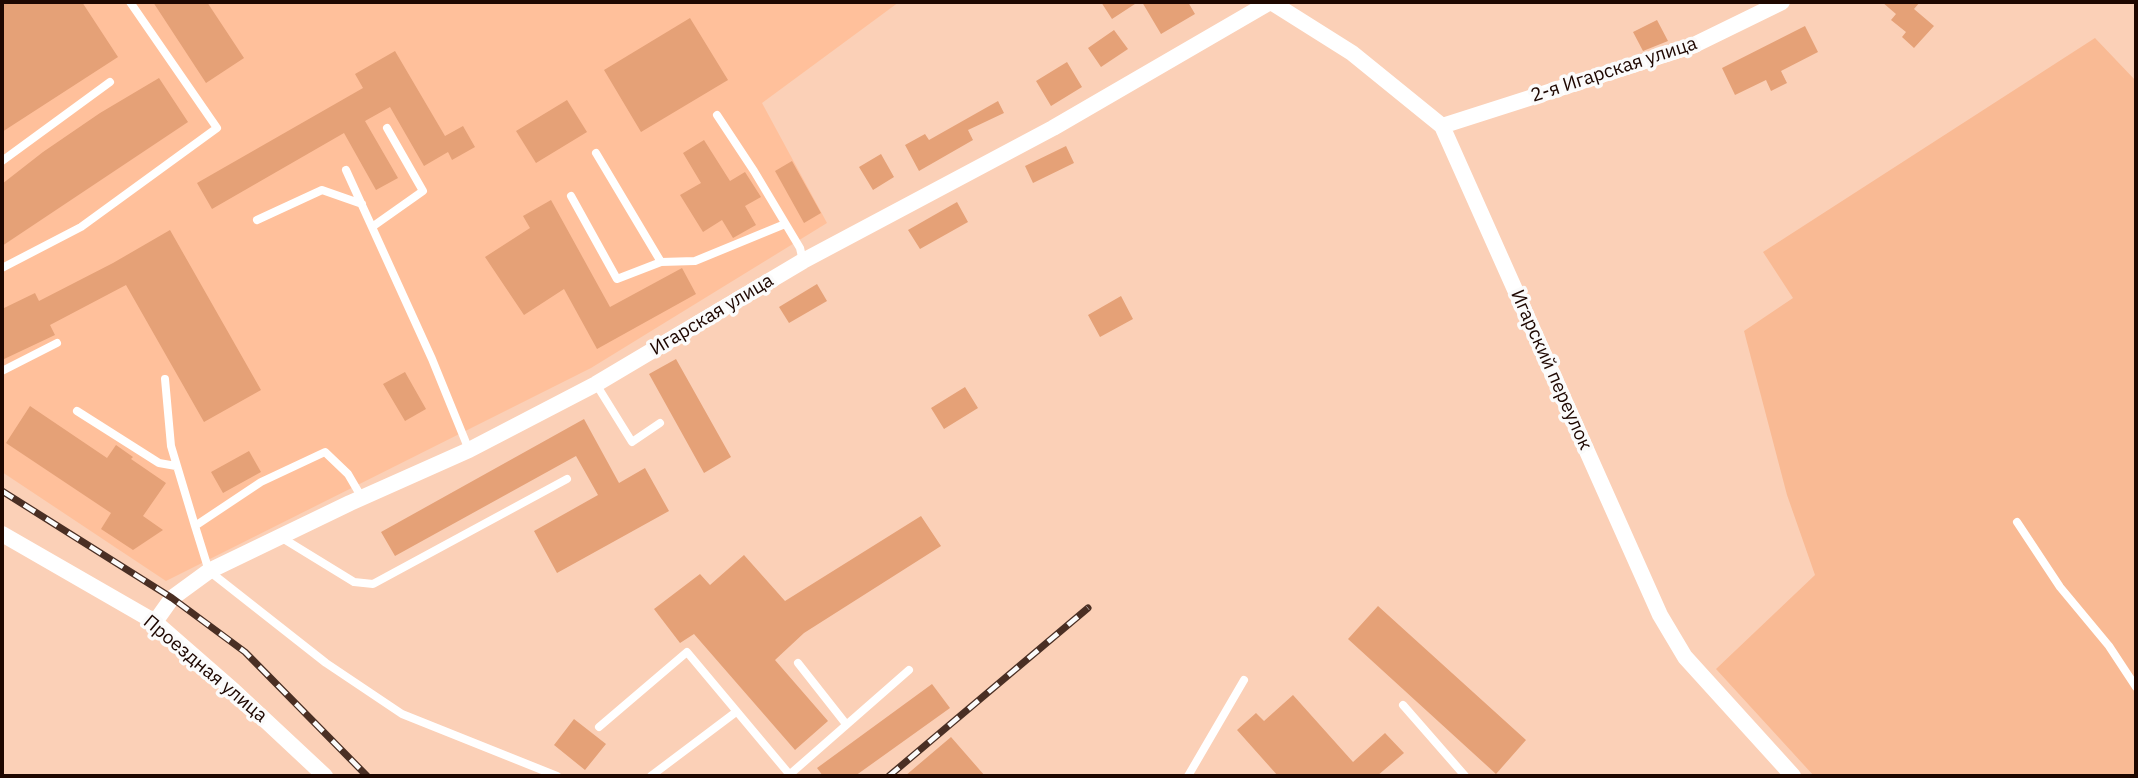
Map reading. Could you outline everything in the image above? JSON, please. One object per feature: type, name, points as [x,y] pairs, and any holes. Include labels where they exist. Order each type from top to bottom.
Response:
[{"type":"street","name":"Игарский переулок","points":[[1271,2],[1352,53],[1442,126],[1660,615],[1685,657],[1793,776]]},
{"type":"street","name":"Игарская улица","points":[[155,622],[172,598],[209,571],[469,450],[596,384],[803,261],[1053,128],[1271,2]]},
{"type":"street","name":"2-я Игарская улица","points":[[1442,126],[1692,46],[1782,2]]},
{"type":"street","name":"Проездная улица","points":[[2,534],[155,622],[325,776]]},
{"type":"lane","points":[[2,268],[81,227],[217,128],[130,2]]},
{"type":"lane","points":[[2,161],[110,82]]},
{"type":"lane","points":[[717,115],[800,248],[803,261]]},
{"type":"lane","points":[[372,227],[423,191],[387,128]]},
{"type":"lane","points":[[596,153],[661,262]]},
{"type":"lane","points":[[346,170],[432,359],[469,450]]},
{"type":"lane","points":[[257,220],[322,190],[362,204]]},
{"type":"lane","points":[[571,196],[617,279],[661,262],[695,261],[785,224]]},
{"type":"lane","points":[[2,371],[57,343]]},
{"type":"lane","points":[[165,379],[171,446],[209,571],[326,663],[402,715],[557,776]]},
{"type":"lane","points":[[596,384],[632,442],[660,423]]},
{"type":"lane","points":[[77,411],[159,463],[176,466]]},
{"type":"lane","points":[[195,526],[261,482],[325,452],[348,474],[362,498]]},
{"type":"lane","points":[[279,537],[355,582],[373,584],[567,479]]},
{"type":"lane","points":[[2017,522],[2060,587],[2109,646],[2136,687]]},
{"type":"lane","points":[[598,727],[687,652],[789,775],[909,670]]},
{"type":"lane","points":[[798,663],[846,724]]},
{"type":"lane","points":[[1188,776],[1244,680]]},
{"type":"lane","points":[[1403,705],[1465,776]]},
{"type":"lane","points":[[651,776],[736,712]]},
{"type":"shaded area","points":[[2,2],[899,2],[762,103],[827,223],[591,368],[166,581],[2,472]]},
{"type":"shaded area","points":[[2095,38],[2136,81],[2136,776],[1814,776],[1716,669],[1815,575],[1787,495],[1744,331],[1793,298],[1763,252]]},
{"type":"building","points":[[2,2],[82,2],[118,57],[2,132]]},
{"type":"building","points":[[153,2],[207,2],[244,58],[206,83]]},
{"type":"building","points":[[1101,2],[1138,2],[1112,19]]},
{"type":"building","points":[[1142,2],[1188,2],[1195,14],[1161,34]]},
{"type":"building","points":[[1882,2],[1920,2],[1914,9],[1934,26],[1914,48],[1902,37],[1906,32],[1891,20],[1896,14]]},
{"type":"building","points":[[690,18],[728,80],[641,132],[604,70]]},
{"type":"building","points":[[1657,20],[1668,41],[1643,51],[1633,32]]},
{"type":"building","points":[[1805,26],[1818,52],[1781,71],[1787,83],[1771,91],[1766,80],[1735,95],[1722,68]]},
{"type":"building","points":[[1114,30],[1128,49],[1101,67],[1088,48]]},
{"type":"building","points":[[395,51],[445,136],[463,126],[475,147],[452,160],[448,152],[424,166],[390,107],[365,121],[398,178],[376,190],[344,133],[212,209],[197,183],[363,88],[355,74]]},
{"type":"building","points":[[1067,62],[1082,87],[1051,106],[1036,81]]},
{"type":"building","points":[[159,78],[188,122],[2,246],[2,184],[100,113]]},
{"type":"building","points":[[567,100],[587,132],[536,163],[516,131]]},
{"type":"building","points":[[998,101],[1004,113],[968,130],[973,140],[919,171],[905,145],[925,134],[929,140]]},
{"type":"building","points":[[704,140],[730,181],[745,172],[761,197],[745,206],[756,225],[733,238],[722,220],[703,232],[680,195],[701,183],[683,153]]},
{"type":"building","points":[[1066,146],[1074,163],[1033,183],[1025,166]]},
{"type":"building","points":[[881,154],[894,177],[873,190],[859,167]]},
{"type":"building","points":[[792,161],[821,213],[804,223],[775,171]]},
{"type":"building","points":[[551,200],[610,307],[682,268],[696,294],[597,349],[564,289],[524,315],[485,257],[530,228],[523,216]]},
{"type":"building","points":[[957,202],[968,222],[920,249],[908,230]]},
{"type":"building","points":[[170,230],[261,390],[204,422],[126,285],[50,325],[55,335],[2,360],[2,309],[35,293],[39,301]]},
{"type":"building","points":[[817,284],[827,301],[789,323],[779,307]]},
{"type":"building","points":[[1121,296],[1133,319],[1100,337],[1088,315]]},
{"type":"building","points":[[676,359],[731,457],[704,473],[649,374]]},
{"type":"building","points":[[405,372],[426,409],[405,421],[383,384]]},
{"type":"building","points":[[965,387],[978,408],[944,429],[931,408]]},
{"type":"building","points":[[30,406],[107,458],[116,445],[166,483],[143,516],[163,530],[133,550],[101,529],[111,513],[6,443]]},
{"type":"building","points":[[584,419],[619,483],[645,468],[669,511],[557,573],[534,531],[598,495],[576,456],[395,556],[381,532]]},
{"type":"building","points":[[249,451],[261,472],[223,493],[211,472]]},
{"type":"building","points":[[921,516],[941,546],[804,633],[775,660],[828,721],[795,750],[694,634],[680,643],[654,609],[700,574],[710,585],[744,555],[785,601]]},
{"type":"building","points":[[1378,606],[1526,740],[1496,774],[1348,639]]},
{"type":"building","points":[[932,684],[950,708],[855,776],[823,776],[817,768]]},
{"type":"building","points":[[1293,695],[1353,762],[1385,733],[1404,753],[1377,776],[1278,776],[1237,730],[1256,713],[1264,721]]},
{"type":"building","points":[[574,719],[606,744],[585,770],[554,745]]},
{"type":"building","points":[[951,737],[985,776],[905,776]]},
{"type":"railway","points":[[2,491],[172,598],[245,652],[367,776]]},
{"type":"railway","points":[[889,776],[1088,608]]}]
